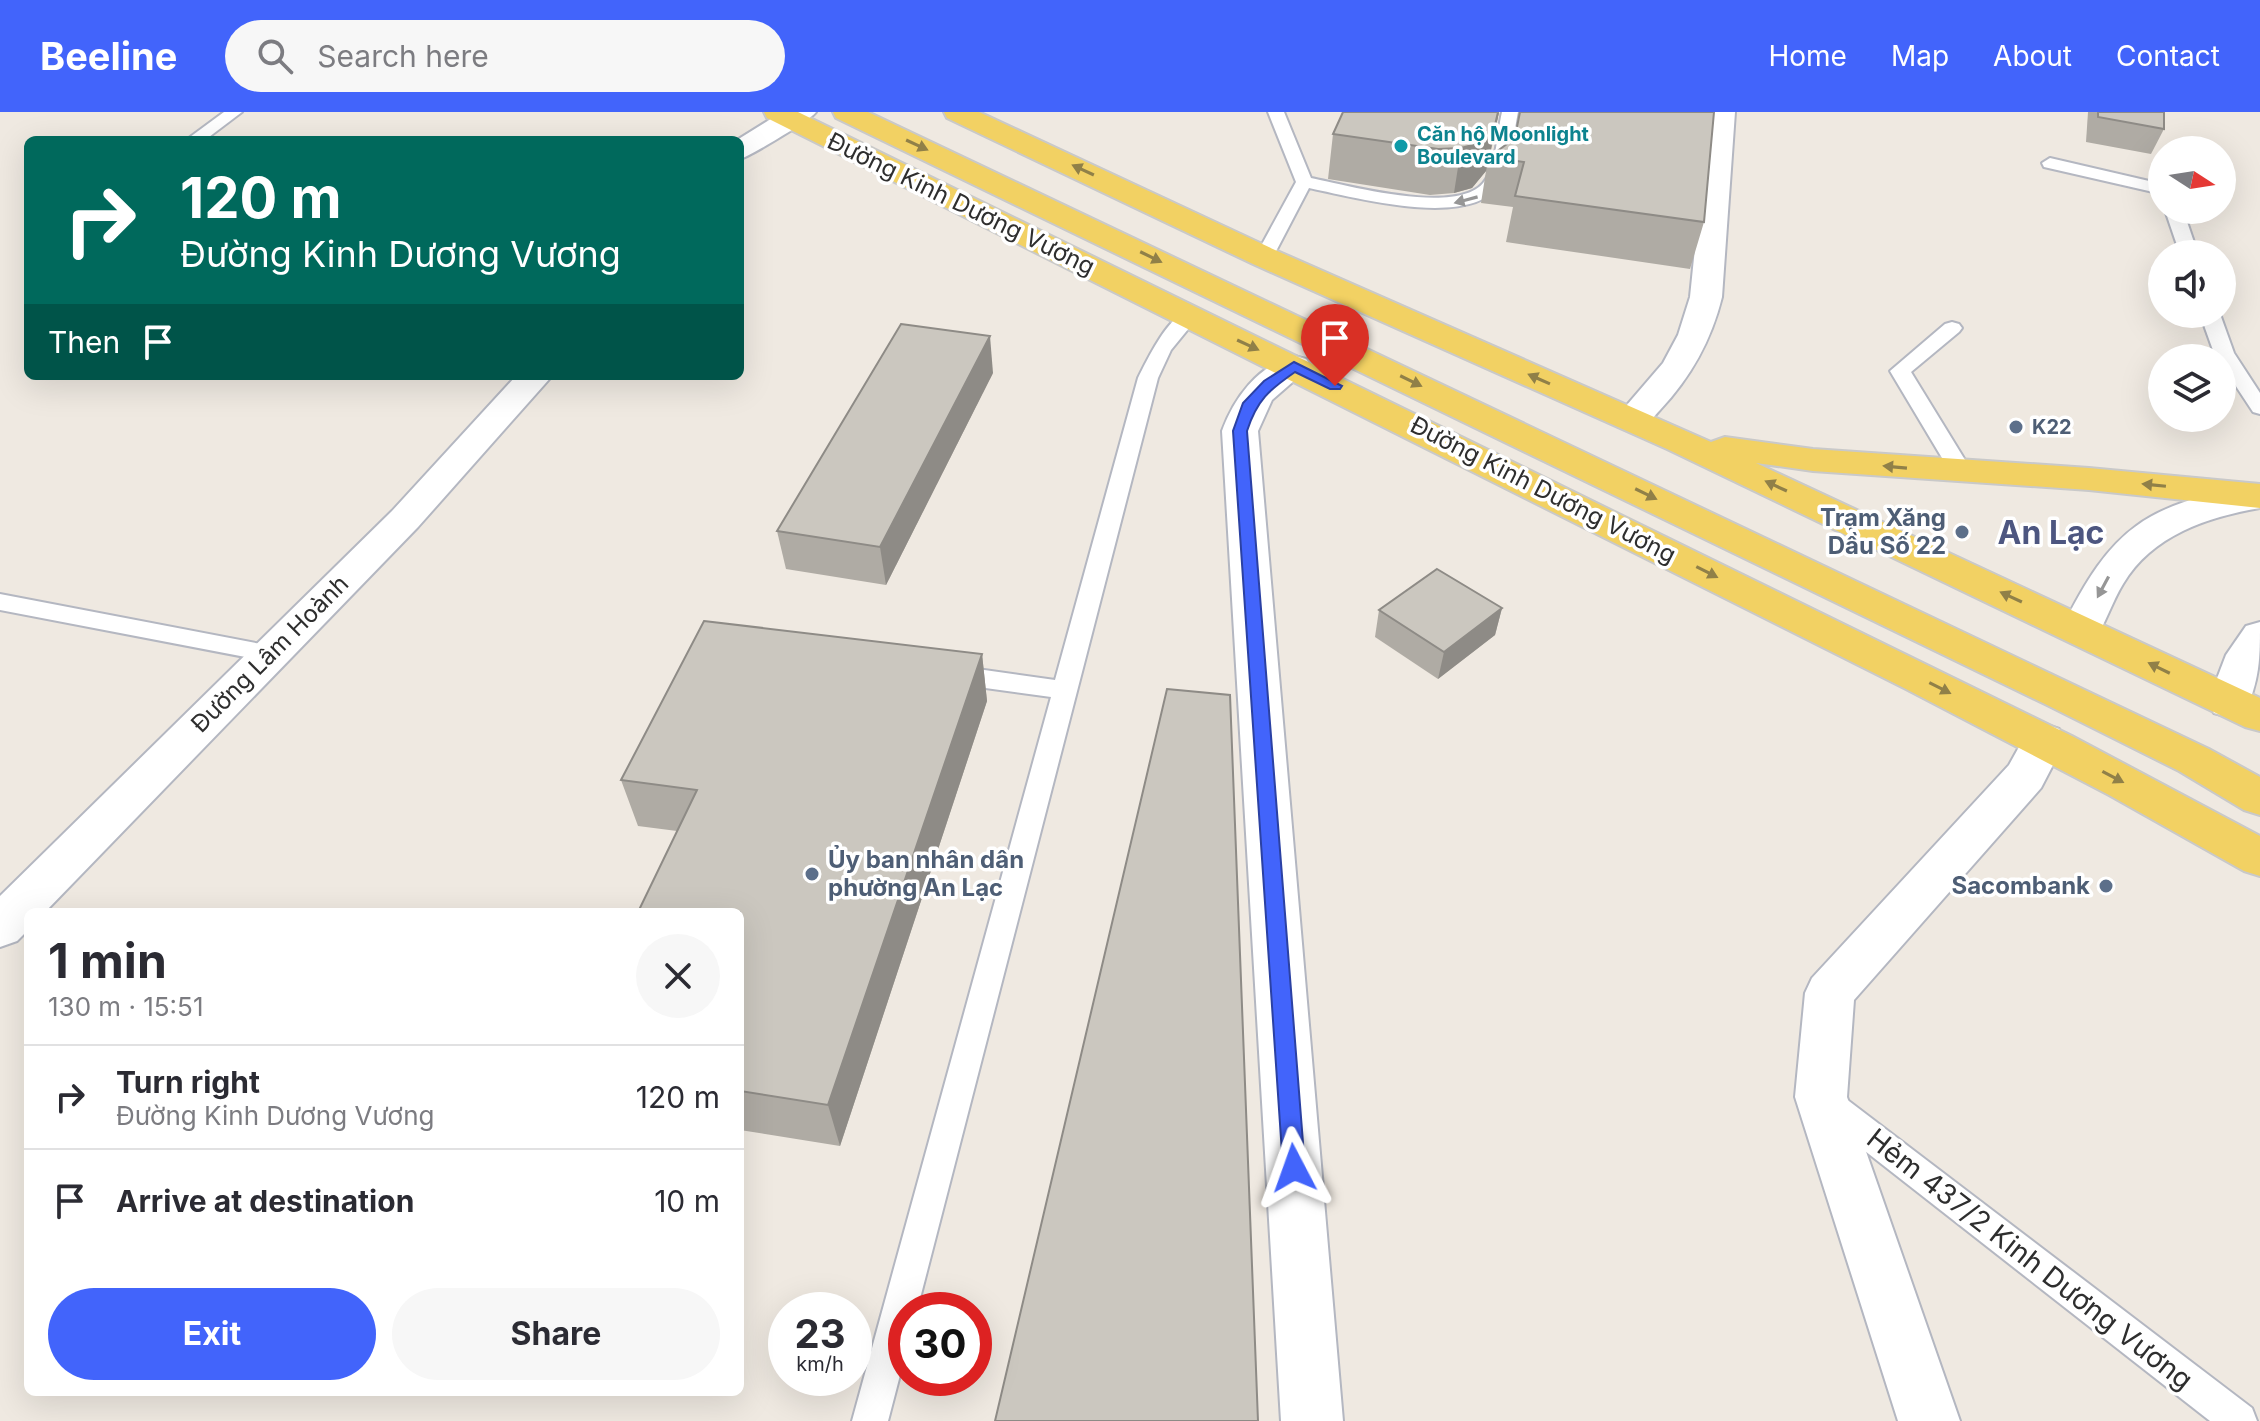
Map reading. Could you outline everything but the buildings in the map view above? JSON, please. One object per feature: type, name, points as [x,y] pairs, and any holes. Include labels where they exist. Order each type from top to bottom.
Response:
[{"type":"main road","name":"Đường Kinh Dương Vương","points":[[846,112],[1222,291],[1312,354],[2052,717],[2194,760],[2260,798]]},
{"type":"main road","points":[[957,112],[1264,257],[1680,441],[2245,709],[2194,760],[2166,805]]},
{"type":"main road","points":[[1013,112],[1165,187],[1174,196],[1179,215]]},
{"type":"main road","name":"Đường Kinh Dương Vương","points":[[789,114],[1188,317],[1312,354],[2052,717],[2166,805],[2260,858]]},
{"type":"main road","points":[[1188,317],[1264,257]]},
{"type":"main road","points":[[1312,354],[1381,308]]},
{"type":"main road","points":[[1680,441],[1813,460],[1962,473],[2089,479],[2260,496]]},
{"type":"main road","points":[[2052,717],[2081,630]]},
{"type":"street","points":[[1631,420],[1674,376],[1689,352],[1699,327],[1706,297],[1722,112]]},
{"type":"street","points":[[744,148],[789,114]]},
{"type":"street","points":[[1312,354],[1269,384],[1248,406],[1240,431],[1312,1421]]},
{"type":"street","name":"Đường Lâm Hoành","points":[[0,927],[405,519],[531,380]]},
{"type":"street","points":[[2081,630],[2113,569],[2144,538],[2166,522],[2191,511],[2260,496]]},
{"type":"street","points":[[2245,709],[2247,655],[2260,636]]},
{"type":"street","points":[[1929,1421],[1821,1097],[1830,993],[2025,776],[2052,717]]},
{"type":"lane","points":[[200,136],[234,112]]},
{"type":"lane","points":[[1264,257],[1304,182],[1276,112]]},
{"type":"lane","points":[[1304,182],[1433,204],[1460,203],[1477,198],[1492,185],[1510,112]]},
{"type":"lane","points":[[2050,163],[2148,186]]},
{"type":"lane","points":[[870,1421],[1148,378],[1162,349],[1188,317]]},
{"type":"lane","points":[[1952,328],[1900,371],[1962,473]]},
{"type":"lane","points":[[2215,328],[2224,353],[2260,408]]},
{"type":"lane","points":[[0,602],[271,654]]},
{"type":"lane","points":[[925,671],[1065,690]]},
{"type":"lane","name":"Hẻm 437/2 Kinh Dương Vương","points":[[1821,1097],[2239,1421]]},
{"type":"place","name":"Căn hộ Moonlight Boulevard","points":[[1401,146]]},
{"type":"place","name":"K22","points":[[2016,427]]},
{"type":"place","name":"Trạm Xăng Dầu Số 22","points":[[1962,532]]},
{"type":"place","name":"Ủy ban nhân dân phường An Lạc","points":[[812,874]]},
{"type":"place","name":"Sacombank","points":[[2106,886]]},
{"type":"district","name":"An Lạc","points":[[2051,533]]},
{"type":"route","points":[[1294,1168],[1240,431],[1248,406],[1269,384],[1294,366],[1335,386]]}]
